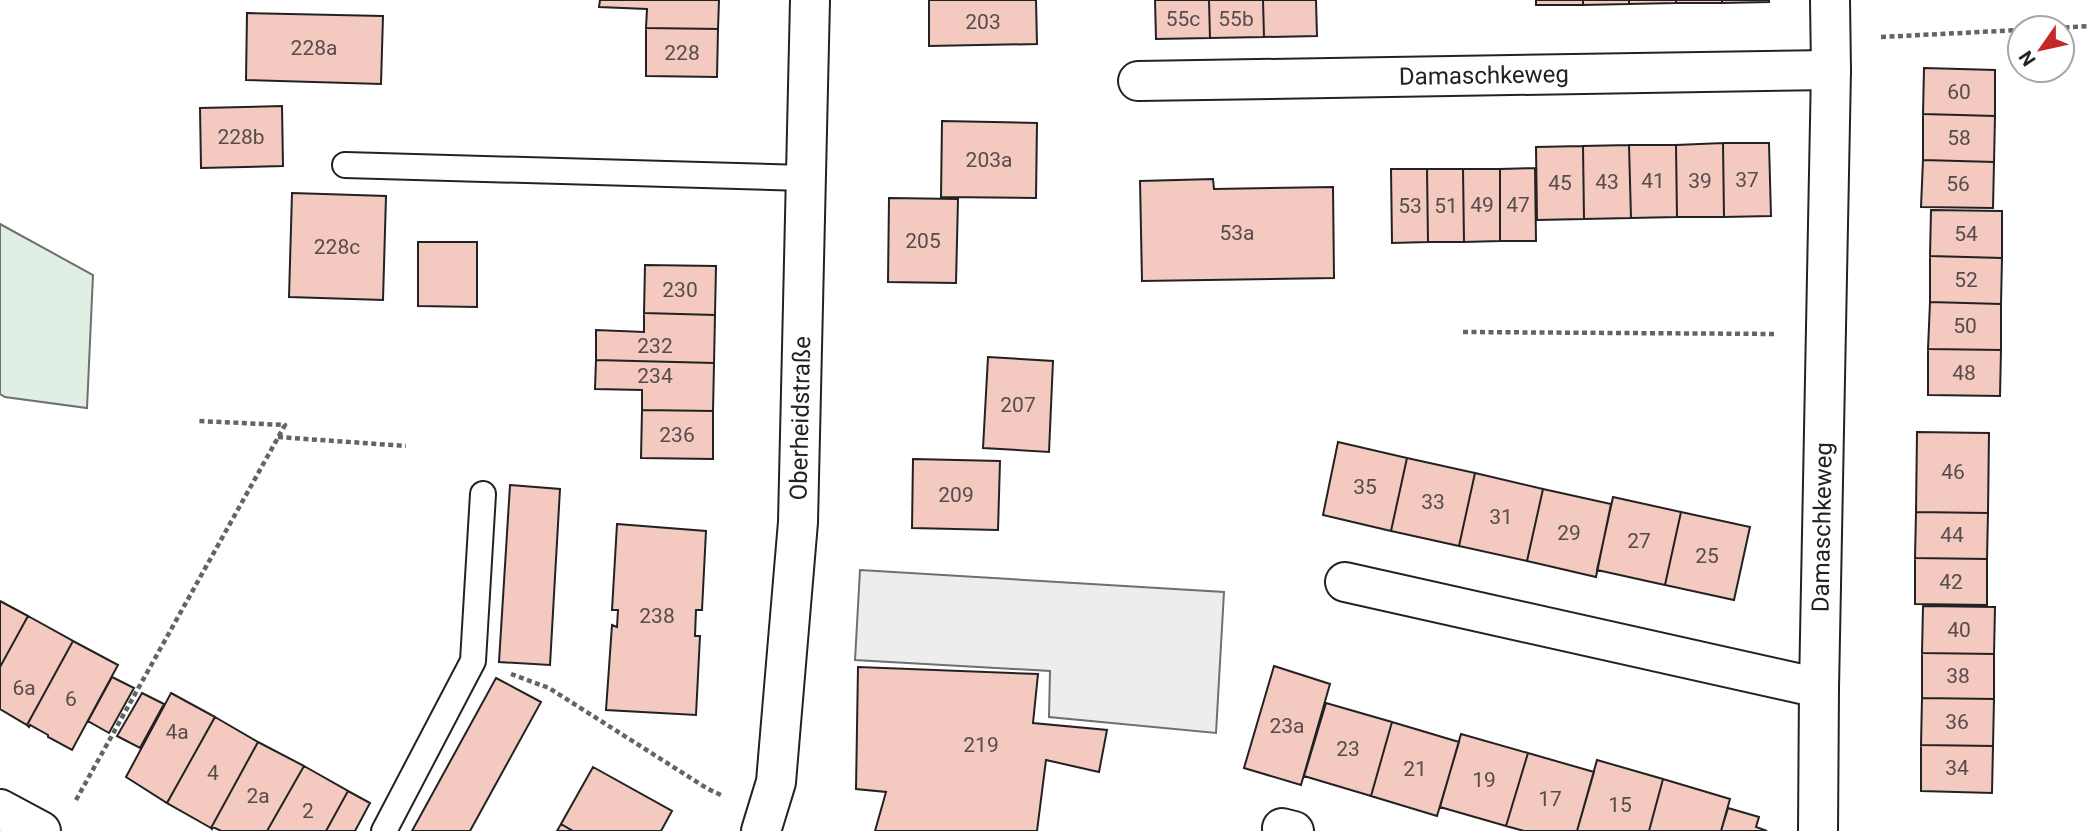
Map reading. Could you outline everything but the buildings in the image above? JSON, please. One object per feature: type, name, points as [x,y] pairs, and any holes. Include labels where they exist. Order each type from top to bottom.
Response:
[{"type":"street","name":"Oberheidstraße","points":[[764,823],[776,782],[798,522],[810,0]]},
{"type":"street","name":"Damaschkeweg","points":[[1818,831],[1830,0]]},
{"type":"street","name":"Damaschkeweg","points":[[1138,81],[1831,55]]},
{"type":"street","points":[[1345,582],[1819,688]]},
{"type":"street","points":[[0,808],[41,831]]},
{"type":"lane","points":[[345,165],[805,177]]},
{"type":"lane","points":[[384,831],[473,660],[483,494]]},
{"type":"path","points":[[1831,55],[2006,32]]},
{"type":"path","points":[[1463,332],[1825,334]]},
{"type":"path","points":[[72,807],[285,425],[198,421]]},
{"type":"path","points":[[278,437],[406,446]]},
{"type":"path","points":[[473,660],[549,688],[764,823]]},
{"type":"green space","points":[[0,224],[93,275],[87,408],[5,397],[0,394]]},
{"type":"shaded area","points":[[860,570],[1224,592],[1216,733],[1049,717],[1050,671],[855,660]]}]
